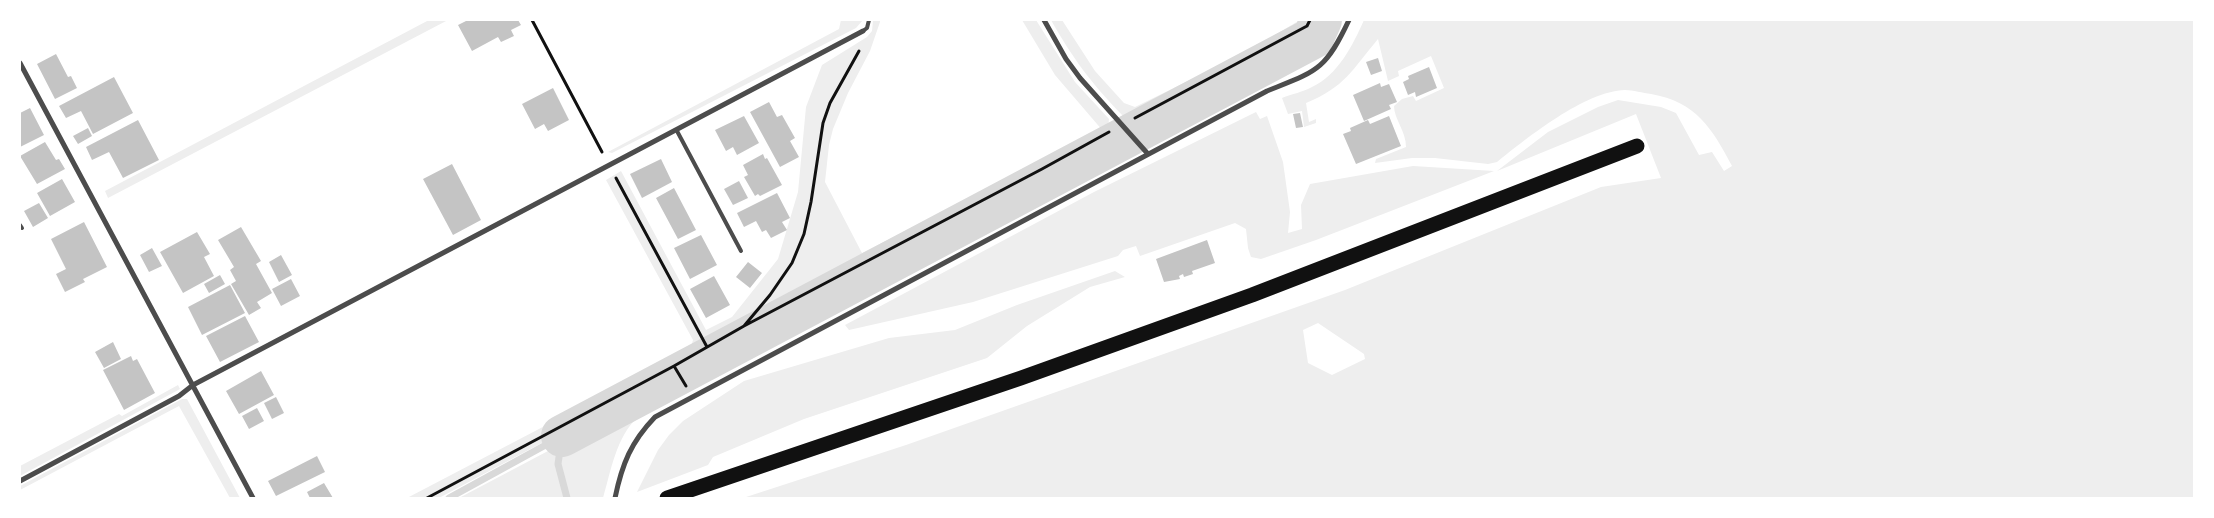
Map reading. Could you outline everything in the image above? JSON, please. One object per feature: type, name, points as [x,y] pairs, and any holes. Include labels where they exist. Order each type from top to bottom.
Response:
[{"type":"highway","points":[[667,498],[1021,378],[1252,295],[1637,146]]},
{"type":"street","points":[[1044,20],[1080,78],[1125,126],[1148,154]]},
{"type":"street","points":[[614,498],[620,473],[629,450],[639,433],[655,417],[1267,91],[1317,70],[1328,59],[1349,20]]},
{"type":"street","points":[[20,481],[179,396],[193,385],[610,167],[863,31]]},
{"type":"street","points":[[20,63],[253,498]]},
{"type":"lane","points":[[863,31],[867,28],[869,20]]},
{"type":"lane","points":[[677,130],[741,251]]},
{"type":"path","points":[[532,20],[707,347]]},
{"type":"path","points":[[427,498],[674,366],[744,326],[1125,126],[1307,26],[1310,20]]},
{"type":"path","points":[[744,326],[770,295],[792,263],[804,234],[817,172],[823,123],[830,103],[861,46],[863,31]]},
{"type":"path","points":[[674,366],[682,381]]},
{"type":"shaded area","points":[[429,20],[448,20],[108,198],[105,191]]},
{"type":"shaded area","points":[[841,20],[863,20],[856,28],[612,153],[608,152],[839,29]]},
{"type":"shaded area","points":[[873,20],[880,20],[880,22],[870,51],[848,93],[833,129],[829,145],[825,182],[862,253],[1027,169],[1036,170],[1103,131],[1109,139],[439,498],[407,498],[690,350],[693,340],[606,180],[621,171],[706,330],[732,317],[778,259],[798,192],[806,107],[822,65],[867,37],[872,31]]},
{"type":"shaded area","points":[[1022,20],[1036,20],[1075,82],[1109,119],[1108,127],[1103,131],[1055,75]]},
{"type":"shaded area","points":[[1051,20],[1062,20],[1095,71],[1124,103],[1135,107],[1243,54],[1300,20],[1316,20],[1310,33],[1136,125],[1140,120],[1133,113],[1123,116],[1092,82],[1067,47]]},
{"type":"shaded area","points":[[1326,20],[1341,20],[1331,41],[1315,58],[1154,140],[1149,140],[1142,134],[1316,40]]},
{"type":"shaded area","points":[[1364,20],[2194,20],[2194,498],[743,498],[906,445],[1345,290],[1601,187],[1661,178],[1636,114],[1497,171],[1548,132],[1598,107],[1618,100],[1661,107],[1676,113],[1699,155],[1712,152],[1724,171],[1732,166],[1709,129],[1691,110],[1667,98],[1631,90],[1609,92],[1575,107],[1557,117],[1497,162],[1488,164],[1435,158],[1412,158],[1375,163],[1376,159],[1406,147],[1394,106],[1402,99],[1413,96],[1416,101],[1444,88],[1431,56],[1398,71],[1399,76],[1388,81],[1378,39],[1347,77],[1330,91],[1306,103],[1309,122],[1316,119],[1316,123],[1304,127],[1302,111],[1288,114],[1282,98],[1309,89],[1330,75],[1350,49]],"holes":[[[1318,323],[1364,354],[1365,359],[1332,375],[1308,363],[1303,330]]]},
{"type":"shaded area","points":[[1256,112],[1260,119],[1267,116],[1283,162],[1290,212],[1288,233],[1302,229],[1301,205],[1310,184],[1413,166],[1494,171],[1316,240],[1261,259],[1251,257],[1246,229],[1235,223],[1140,256],[1136,246],[1123,250],[1118,256],[973,302],[849,330],[845,325],[1094,192]]},
{"type":"shaded area","points":[[1128,141],[1135,149],[698,382],[690,382],[686,376]]},
{"type":"shaded area","points":[[1115,271],[1125,277],[1090,287],[1027,326],[987,358],[804,419],[713,457],[708,465],[637,492],[658,450],[669,435],[683,421],[744,381],[889,338],[955,330],[1017,305]]},
{"type":"shaded area","points":[[178,385],[180,389],[20,476],[20,466],[119,414],[122,416]]},
{"type":"shaded area","points":[[673,385],[677,393],[642,413],[624,434],[615,455],[603,498],[459,498]]},
{"type":"shaded area","points":[[182,399],[187,399],[240,498],[230,498],[179,406],[20,490],[20,486]]},
{"type":"building","points":[[468,20],[518,20],[521,25],[511,30],[514,36],[501,42],[498,37],[472,51],[458,25]]},
{"type":"building","points":[[56,54],[68,77],[71,76],[77,88],[55,99],[37,64]]},
{"type":"building","points":[[1378,58],[1382,71],[1371,75],[1366,62]]},
{"type":"building","points":[[1429,67],[1437,88],[1416,97],[1415,92],[1408,95],[1403,82],[1409,79],[1408,76]]},
{"type":"building","points":[[114,77],[133,113],[93,134],[81,111],[66,118],[59,106]]},
{"type":"building","points":[[1380,83],[1381,87],[1389,84],[1397,102],[1389,105],[1391,109],[1364,121],[1353,95]]},
{"type":"building","points":[[553,88],[569,120],[548,131],[544,124],[535,129],[522,104]]},
{"type":"building","points":[[769,102],[777,117],[782,115],[795,138],[790,141],[799,157],[780,167],[750,112]]},
{"type":"building","points":[[30,108],[44,135],[20,147],[20,113]]},
{"type":"building","points":[[1300,113],[1303,127],[1296,128],[1293,114]]},
{"type":"building","points":[[744,116],[759,143],[737,155],[733,147],[726,151],[715,130]]},
{"type":"building","points":[[1389,116],[1401,146],[1356,164],[1343,134],[1351,131],[1350,128],[1368,120],[1370,124]]},
{"type":"building","points":[[138,120],[159,160],[123,178],[109,152],[92,160],[86,147]]},
{"type":"building","points":[[88,128],[92,136],[78,144],[73,136]]},
{"type":"building","points":[[45,142],[56,160],[59,159],[65,169],[37,184],[20,156]]},
{"type":"building","points":[[763,154],[782,185],[760,196],[758,194],[755,196],[744,177],[748,175],[743,165]]},
{"type":"building","points":[[661,159],[672,182],[642,198],[630,174]]},
{"type":"building","points":[[452,164],[481,220],[453,235],[423,179]]},
{"type":"building","points":[[62,179],[75,202],[50,216],[37,193]]},
{"type":"building","points":[[739,181],[748,198],[733,205],[724,189]]},
{"type":"building","points":[[674,188],[696,230],[678,239],[656,198]]},
{"type":"building","points":[[777,193],[790,218],[782,222],[787,230],[771,238],[766,230],[762,232],[756,221],[744,227],[737,213]]},
{"type":"building","points":[[39,203],[48,218],[33,227],[24,211]]},
{"type":"building","points":[[84,222],[107,267],[83,279],[85,282],[65,292],[56,274],[66,269],[51,239]]},
{"type":"building","points":[[241,227],[261,261],[256,264],[272,293],[257,302],[261,308],[249,315],[231,284],[236,281],[230,270],[234,267],[218,240]]},
{"type":"building","points":[[197,232],[210,254],[204,257],[214,276],[183,293],[160,252]]},
{"type":"building","points":[[701,235],[717,265],[690,279],[674,248]]},
{"type":"building","points":[[1207,240],[1215,263],[1192,271],[1193,274],[1184,277],[1183,274],[1179,276],[1180,279],[1164,282],[1156,259]]},
{"type":"building","points":[[152,248],[162,266],[149,272],[140,255]]},
{"type":"building","points":[[281,255],[292,275],[279,282],[269,262]]},
{"type":"building","points":[[748,262],[762,273],[750,288],[736,277]]},
{"type":"building","points":[[220,275],[225,284],[209,293],[204,284]]},
{"type":"building","points":[[714,276],[730,305],[706,318],[690,289]]},
{"type":"building","points":[[291,279],[300,296],[281,306],[272,289]]},
{"type":"building","points":[[230,285],[245,313],[202,335],[188,307]]},
{"type":"building","points":[[245,316],[259,342],[220,362],[206,336]]},
{"type":"building","points":[[113,342],[121,359],[104,368],[95,352]]},
{"type":"building","points":[[131,356],[133,361],[137,359],[155,393],[124,410],[103,370]]},
{"type":"building","points":[[261,371],[274,395],[239,414],[226,391]]},
{"type":"building","points":[[276,397],[284,413],[272,419],[264,403]]},
{"type":"building","points":[[257,408],[264,421],[249,429],[242,416]]},
{"type":"building","points":[[317,456],[325,472],[276,496],[268,481]]},
{"type":"building","points":[[324,483],[333,498],[310,498],[307,492]]},
{"type":"waterway","points":[[562,436],[1313,38],[1321,20]]},
{"type":"waterway","points":[[562,436],[558,464],[567,498]]},
{"type":"waterway","points":[[449,498],[562,436]]}]
